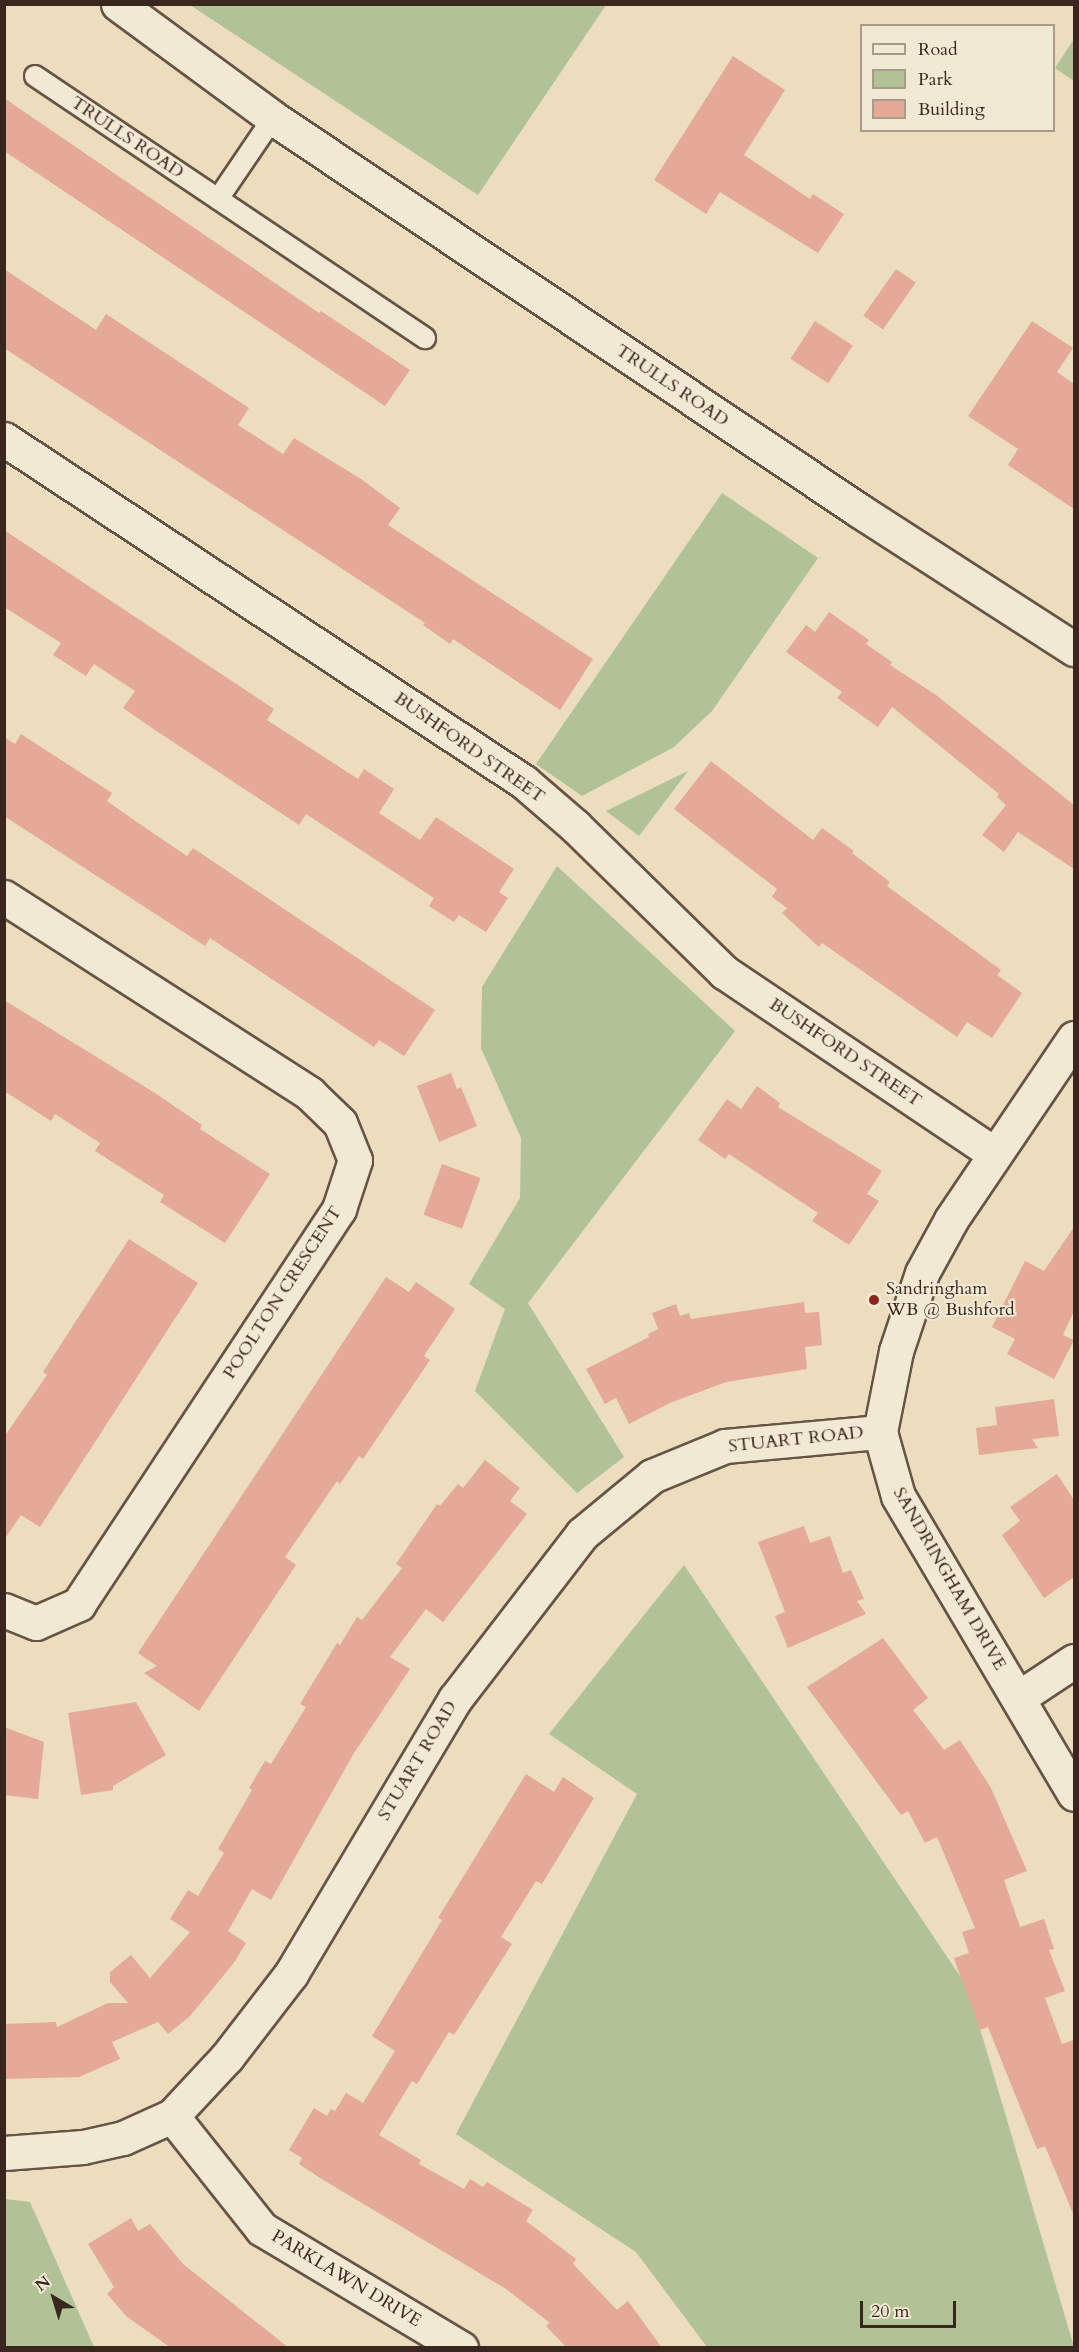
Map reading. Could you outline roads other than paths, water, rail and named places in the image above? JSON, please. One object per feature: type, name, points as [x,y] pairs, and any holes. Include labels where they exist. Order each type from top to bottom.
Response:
[{"type":"street","name":"TRULLS ROAD","points":[[118,4],[273,118],[860,511],[1074,649]]},
{"type":"street","name":"BUSHFORD STREET","points":[[4,439],[524,782],[575,826],[724,972],[995,1154]]},
{"type":"street","name":"POOLTON CRESCENT","points":[[4,897],[309,1093],[340,1123],[355,1160],[339,1209],[79,1604],[36,1623],[4,1610]]},
{"type":"street","name":"SANDRINGHAM DRIVE","points":[[1074,1038],[995,1154],[922,1273],[896,1351],[880,1432],[898,1496],[1074,1794]]},
{"type":"street","name":"STUART ROAD","points":[[4,2153],[83,2147],[123,2138],[172,2116],[227,2057],[291,1974],[455,1699],[582,1534],[652,1476],[725,1446],[880,1432]]},
{"type":"street","points":[[1018,1698],[1074,1660]]},
{"type":"street","name":"PARKLAWN DRIVE","points":[[172,2116],[262,2229],[461,2348]]},
{"type":"lane","name":"TRULLS ROAD","points":[[35,76],[425,338]]},
{"type":"lane","points":[[218,199],[273,118]]},
{"type":"place","name":"Sandringham WB @ Bushford","points":[[874,1300]]}]
